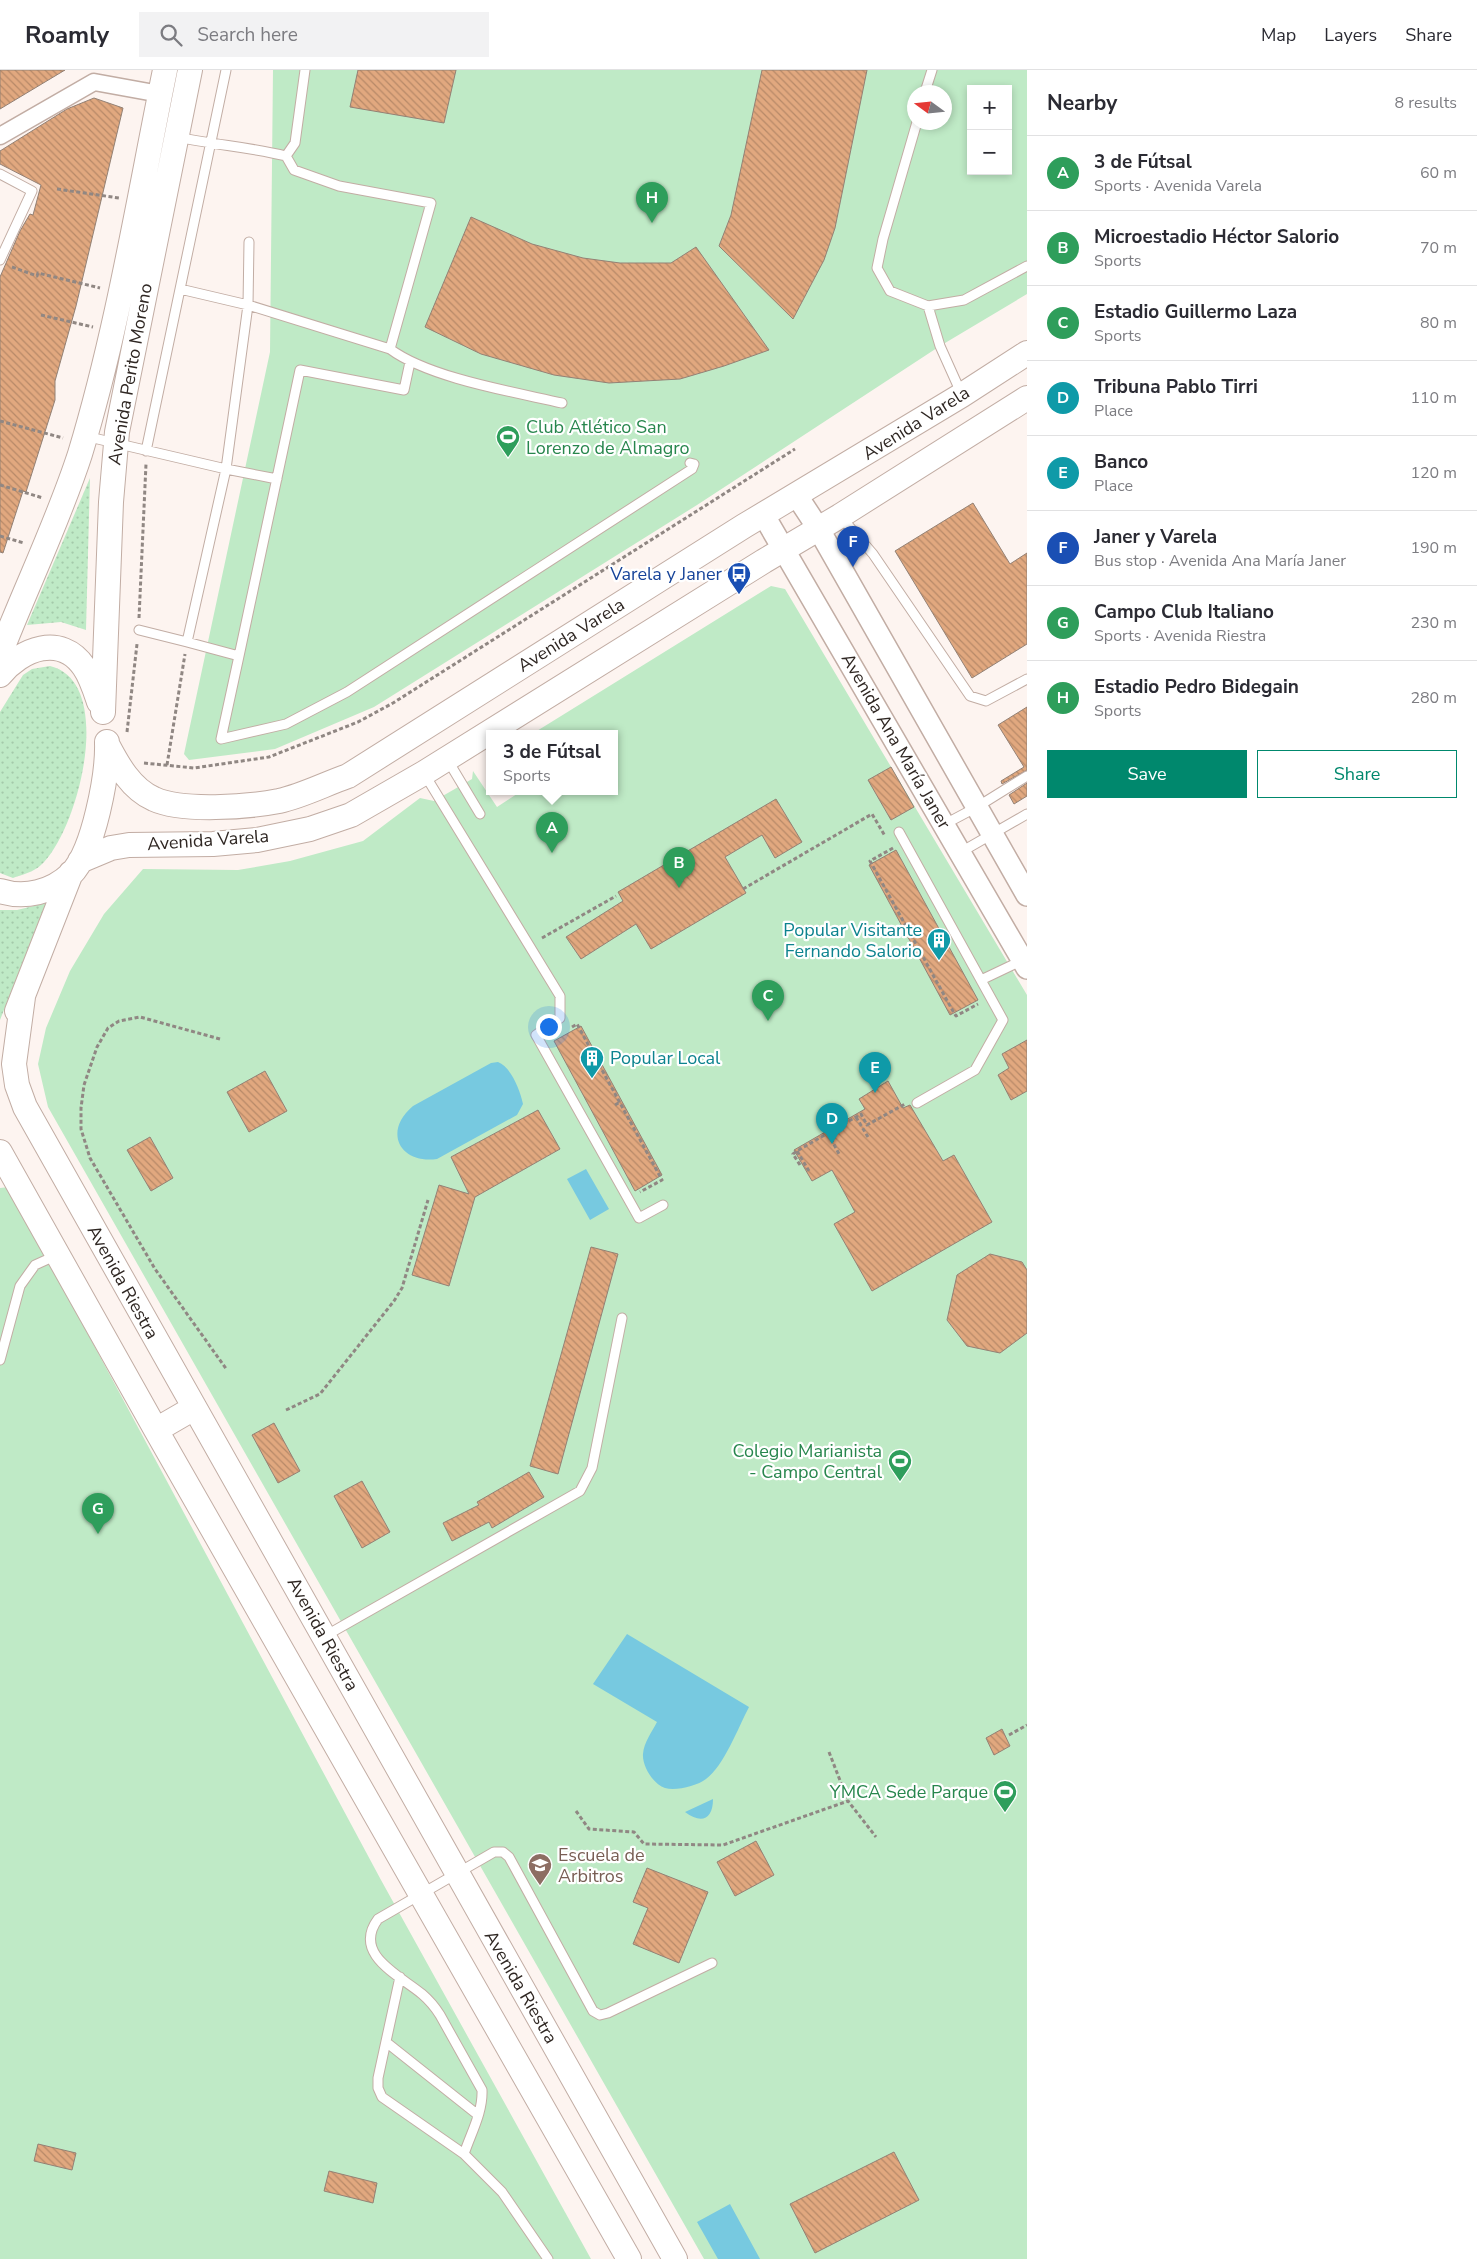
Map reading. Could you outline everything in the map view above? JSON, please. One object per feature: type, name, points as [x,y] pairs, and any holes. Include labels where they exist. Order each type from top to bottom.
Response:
[{"type":"main road","name":"Avenida Perito Moreno","points":[[103,712],[110,502],[116,444],[165,134],[160,94],[166,70]]},
{"type":"main road","name":"Avenida Perito Moreno","points":[[0,653],[63,504],[84,439],[120,293],[139,202],[190,70]]},
{"type":"main road","name":"Avenida Varela","points":[[117,739],[129,780],[153,799],[182,807],[216,807],[280,801],[348,776],[763,514],[797,496],[1027,353]]},
{"type":"main road","name":"Avenida Varela","points":[[494,730],[1027,398]]},
{"type":"main road","points":[[0,675],[10,662],[20,655],[45,647],[59,648],[74,656],[83,665],[92,681],[103,712],[117,739],[103,788],[96,822],[0,1048]]},
{"type":"main road","name":"Avenida Varela","points":[[76,867],[112,848],[129,845],[213,844],[257,840],[351,816],[486,735]]},
{"type":"main road","points":[[0,891],[21,895],[34,894],[52,888],[76,867]]},
{"type":"main road","name":"Avenida Riestra","points":[[23,997],[14,1064],[17,1085],[25,1107],[675,2259]]},
{"type":"main road","points":[[1,1156],[629,2259]]},
{"type":"main road","points":[[156,1430],[194,1408]]},
{"type":"street","points":[[0,136],[90,76],[160,94]]},
{"type":"street","name":"Avenida Ana María Janer","points":[[797,496],[818,528],[1027,895]]},
{"type":"street","name":"Avenida Ana María Janer","points":[[763,514],[1025,964]]},
{"type":"lane","points":[[146,451],[226,70]]},
{"type":"lane","points":[[286,156],[295,143],[305,70]]},
{"type":"lane","points":[[927,85],[932,70]]},
{"type":"lane","points":[[914,130],[883,239],[877,268],[890,291],[928,306],[964,300],[1027,266]]},
{"type":"lane","points":[[165,134],[211,144],[262,150],[286,156],[294,170],[339,186],[431,203],[390,349]]},
{"type":"lane","points":[[0,174],[32,191],[0,260]]},
{"type":"lane","points":[[187,642],[226,469],[248,305],[249,242]]},
{"type":"lane","points":[[180,289],[248,305],[390,349],[410,362],[463,379],[562,403]]},
{"type":"lane","points":[[928,306],[940,346],[962,395]]},
{"type":"lane","points":[[410,362],[404,390],[300,370],[221,739],[286,724],[348,692],[692,470],[694,464],[690,463]]},
{"type":"lane","points":[[84,439],[116,444],[277,480]]},
{"type":"lane","points":[[840,516],[873,554],[970,696],[986,701],[1027,678]]},
{"type":"lane","points":[[139,630],[239,656]]},
{"type":"lane","points":[[447,759],[480,814]]},
{"type":"lane","points":[[424,773],[560,996],[560,1018],[536,1035],[639,1218],[663,1205]]},
{"type":"lane","points":[[945,824],[1027,776]]},
{"type":"lane","points":[[961,852],[1027,814]]},
{"type":"lane","points":[[899,832],[1003,1020],[975,1070],[917,1103]]},
{"type":"lane","points":[[981,980],[1025,964]]},
{"type":"lane","points":[[0,1360],[20,1286],[34,1265],[57,1255]]},
{"type":"lane","points":[[325,1636],[580,1491],[592,1468],[622,1318]]},
{"type":"lane","points":[[464,2154],[482,2101],[482,2090],[440,2014],[424,1995],[378,1959],[372,1949],[370,1937],[372,1927],[378,1919],[494,1852],[502,1852],[509,1857],[593,2011],[600,2015],[608,2013],[712,1963]]},
{"type":"lane","points":[[400,1977],[378,2078],[378,2088],[382,2097],[464,2154],[502,2192],[548,2259]]},
{"type":"lane","points":[[386,2042],[478,2115]]},
{"type":"path","points":[[56,189],[139,202]]},
{"type":"path","points":[[9,266],[37,276],[38,273],[120,293]]},
{"type":"path","points":[[41,315],[111,331]]},
{"type":"path","points":[[0,422],[84,439]]},
{"type":"path","points":[[140,763],[194,768],[269,757],[358,722],[393,703],[795,449]]},
{"type":"path","points":[[117,739],[139,630],[146,451]]},
{"type":"path","points":[[0,485],[63,504]]},
{"type":"path","points":[[167,765],[187,642]]},
{"type":"path","points":[[743,889],[872,814],[886,838],[899,832]]},
{"type":"path","points":[[888,851],[870,860],[914,936],[956,1016],[973,1007]]},
{"type":"path","points":[[538,931],[543,939],[616,896]]},
{"type":"path","points":[[220,1039],[140,1017],[119,1021],[108,1028],[97,1047],[84,1085],[80,1108],[81,1129],[90,1158],[155,1269],[226,1370]]},
{"type":"path","points":[[579,1027],[662,1180],[645,1189]]},
{"type":"path","points":[[800,1165],[793,1154],[861,1114],[867,1125],[915,1099],[917,1103]]},
{"type":"path","points":[[615,1105],[620,1102]]},
{"type":"path","points":[[856,1117],[868,1137]]},
{"type":"path","points":[[828,1133],[839,1154]]},
{"type":"path","points":[[797,1151],[809,1171]]},
{"type":"path","points":[[286,1410],[320,1394],[394,1301],[402,1288],[428,1200]]},
{"type":"path","points":[[1009,1735],[1027,1725]]},
{"type":"path","points":[[829,1752],[848,1801],[876,1837]]},
{"type":"path","points":[[576,1811],[589,1829],[634,1832],[644,1844],[723,1845],[848,1801]]},
{"type":"green space","name":"Club Atlético San Lorenzo de Almagro","points":[[273,70],[1027,70],[1027,294],[940,346],[697,505],[374,707],[275,749],[189,760],[184,754],[270,352]]},
{"type":"green space","points":[[90,478],[86,630],[61,622],[27,625]]},
{"type":"green space","points":[[771,586],[785,589],[1027,995],[1027,2259],[704,2259],[48,1107],[38,1064],[46,1028],[70,971],[104,914],[143,869],[238,870],[290,861],[363,841],[420,798],[434,801],[472,779],[473,771],[486,790],[486,795],[489,795],[497,807],[515,795],[618,795],[618,730],[538,730]]},
{"type":"green space","points":[[50,666],[70,678],[82,699],[86,727],[84,759],[78,792],[55,848],[41,865],[13,878],[0,873],[0,712],[23,675],[32,669]]},
{"type":"green space","points":[[46,903],[0,1020],[0,910],[17,910]]},
{"type":"green space","points":[[9,1187],[381,1880],[591,2259],[0,2259],[0,1188]]},
{"type":"water","points":[[498,1062],[511,1074],[520,1092],[523,1104],[517,1115],[437,1159],[424,1159],[413,1156],[405,1151],[399,1144],[397,1135],[404,1116],[413,1106],[491,1063]]},
{"type":"water","points":[[586,1169],[609,1209],[590,1220],[567,1179]]},
{"type":"water","points":[[627,1634],[749,1707],[725,1756],[713,1773],[702,1782],[675,1789],[665,1788],[656,1783],[646,1769],[643,1754],[647,1741],[657,1722],[593,1684]]},
{"type":"water","points":[[713,1799],[711,1812],[705,1818],[696,1818],[685,1812]]},
{"type":"water","points":[[730,2204],[760,2259],[718,2259],[697,2222]]},
{"type":"building","points":[[0,70],[65,70],[0,109]]},
{"type":"building","points":[[358,70],[456,70],[444,123],[350,107]]},
{"type":"building","points":[[762,70],[867,70],[835,228],[824,260],[793,319],[719,246],[731,215]]},
{"type":"building","points":[[94,98],[123,108],[76,306],[55,381],[55,400],[26,492],[23,491],[3,553],[0,552],[0,277],[20,231],[30,214],[33,215],[41,185],[0,164],[0,151],[67,109]]},
{"type":"building","points":[[471,217],[532,244],[583,258],[620,263],[671,263],[696,247],[769,350],[680,379],[609,383],[554,375],[481,354],[425,327]]},
{"type":"building","points":[[973,503],[1010,564],[1027,553],[1027,644],[972,678],[895,551]]},
{"type":"building","points":[[1027,707],[1027,770],[1002,784],[1001,781],[1024,767],[998,725]]},
{"type":"building","points":[[891,767],[914,807],[891,820],[868,780]]},
{"type":"building","points":[[1027,783],[1027,796],[1014,804],[1009,795]]},
{"type":"building","points":[[776,799],[802,842],[775,858],[762,835],[725,857],[746,893],[651,949],[636,924],[581,959],[566,937],[623,901],[618,892]]},
{"type":"building","name":"Popular Visitante Fernando Salorio","points":[[896,850],[978,1000],[950,1015],[869,865]]},
{"type":"building","name":"Popular Local","points":[[581,1026],[662,1175],[635,1191],[554,1041]]},
{"type":"building","points":[[1027,1040],[1027,1091],[1011,1100],[998,1075],[1009,1068],[1002,1054]]},
{"type":"building","points":[[265,1071],[287,1111],[249,1132],[227,1092]]},
{"type":"building","points":[[888,1081],[903,1108],[910,1105],[943,1161],[954,1155],[992,1222],[872,1291],[834,1224],[855,1212],[832,1170],[812,1181],[794,1150],[865,1109],[859,1099]]},
{"type":"building","points":[[538,1110],[560,1149],[475,1197],[449,1286],[412,1275],[439,1185],[469,1194],[451,1157]]},
{"type":"building","points":[[150,1137],[173,1178],[151,1191],[127,1150]]},
{"type":"building","points":[[591,1247],[618,1254],[558,1474],[530,1466]]},
{"type":"building","points":[[990,1254],[1022,1262],[1027,1270],[1027,1333],[1000,1353],[967,1346],[947,1320],[957,1275]]},
{"type":"building","points":[[274,1423],[300,1471],[278,1483],[252,1435]]},
{"type":"building","points":[[529,1472],[544,1497],[492,1528],[489,1522],[452,1541],[443,1523],[479,1505],[477,1502]]},
{"type":"building","points":[[362,1481],[390,1532],[362,1548],[334,1496]]},
{"type":"building","points":[[1002,1729],[1010,1746],[994,1755],[986,1738]]},
{"type":"building","points":[[756,1841],[774,1875],[735,1896],[717,1862]]},
{"type":"building","points":[[647,1868],[708,1892],[679,1963],[633,1944],[648,1908],[633,1902]]},
{"type":"building","points":[[38,2144],[76,2153],[72,2170],[34,2161]]},
{"type":"building","points":[[894,2152],[919,2200],[815,2253],[790,2204]]},
{"type":"building","points":[[329,2171],[377,2183],[373,2203],[324,2191]]},
{"type":"place","name":"Estadio Pedro Bidegain","points":[[652,223]]},
{"type":"place","name":"Club Atlético San Lorenzo de Almagro","points":[[508,458]]},
{"type":"place","name":"Janer y Varela","points":[[853,567]]},
{"type":"place","name":"Varela y Janer","points":[[739,595]]},
{"type":"place","name":"3 de Fútsal","points":[[552,853]]},
{"type":"place","name":"Microestadio Héctor Salorio","points":[[679,888]]},
{"type":"place","name":"Popular Visitante Fernando Salorio","points":[[939,961]]},
{"type":"place","name":"Estadio Guillermo Laza","points":[[768,1021]]},
{"type":"place","name":"Popular Local","points":[[592,1079]]},
{"type":"place","name":"Banco","points":[[875,1093]]},
{"type":"place","name":"Tribuna Pablo Tirri","points":[[832,1144]]},
{"type":"place","name":"Colegio Marianista - Campo Central","points":[[900,1482]]},
{"type":"place","name":"Campo Club Italiano","points":[[98,1534]]},
{"type":"place","name":"YMCA Sede Parque","points":[[1005,1813]]},
{"type":"place","name":"Escuela de Arbitros","points":[[540,1886]]}]
